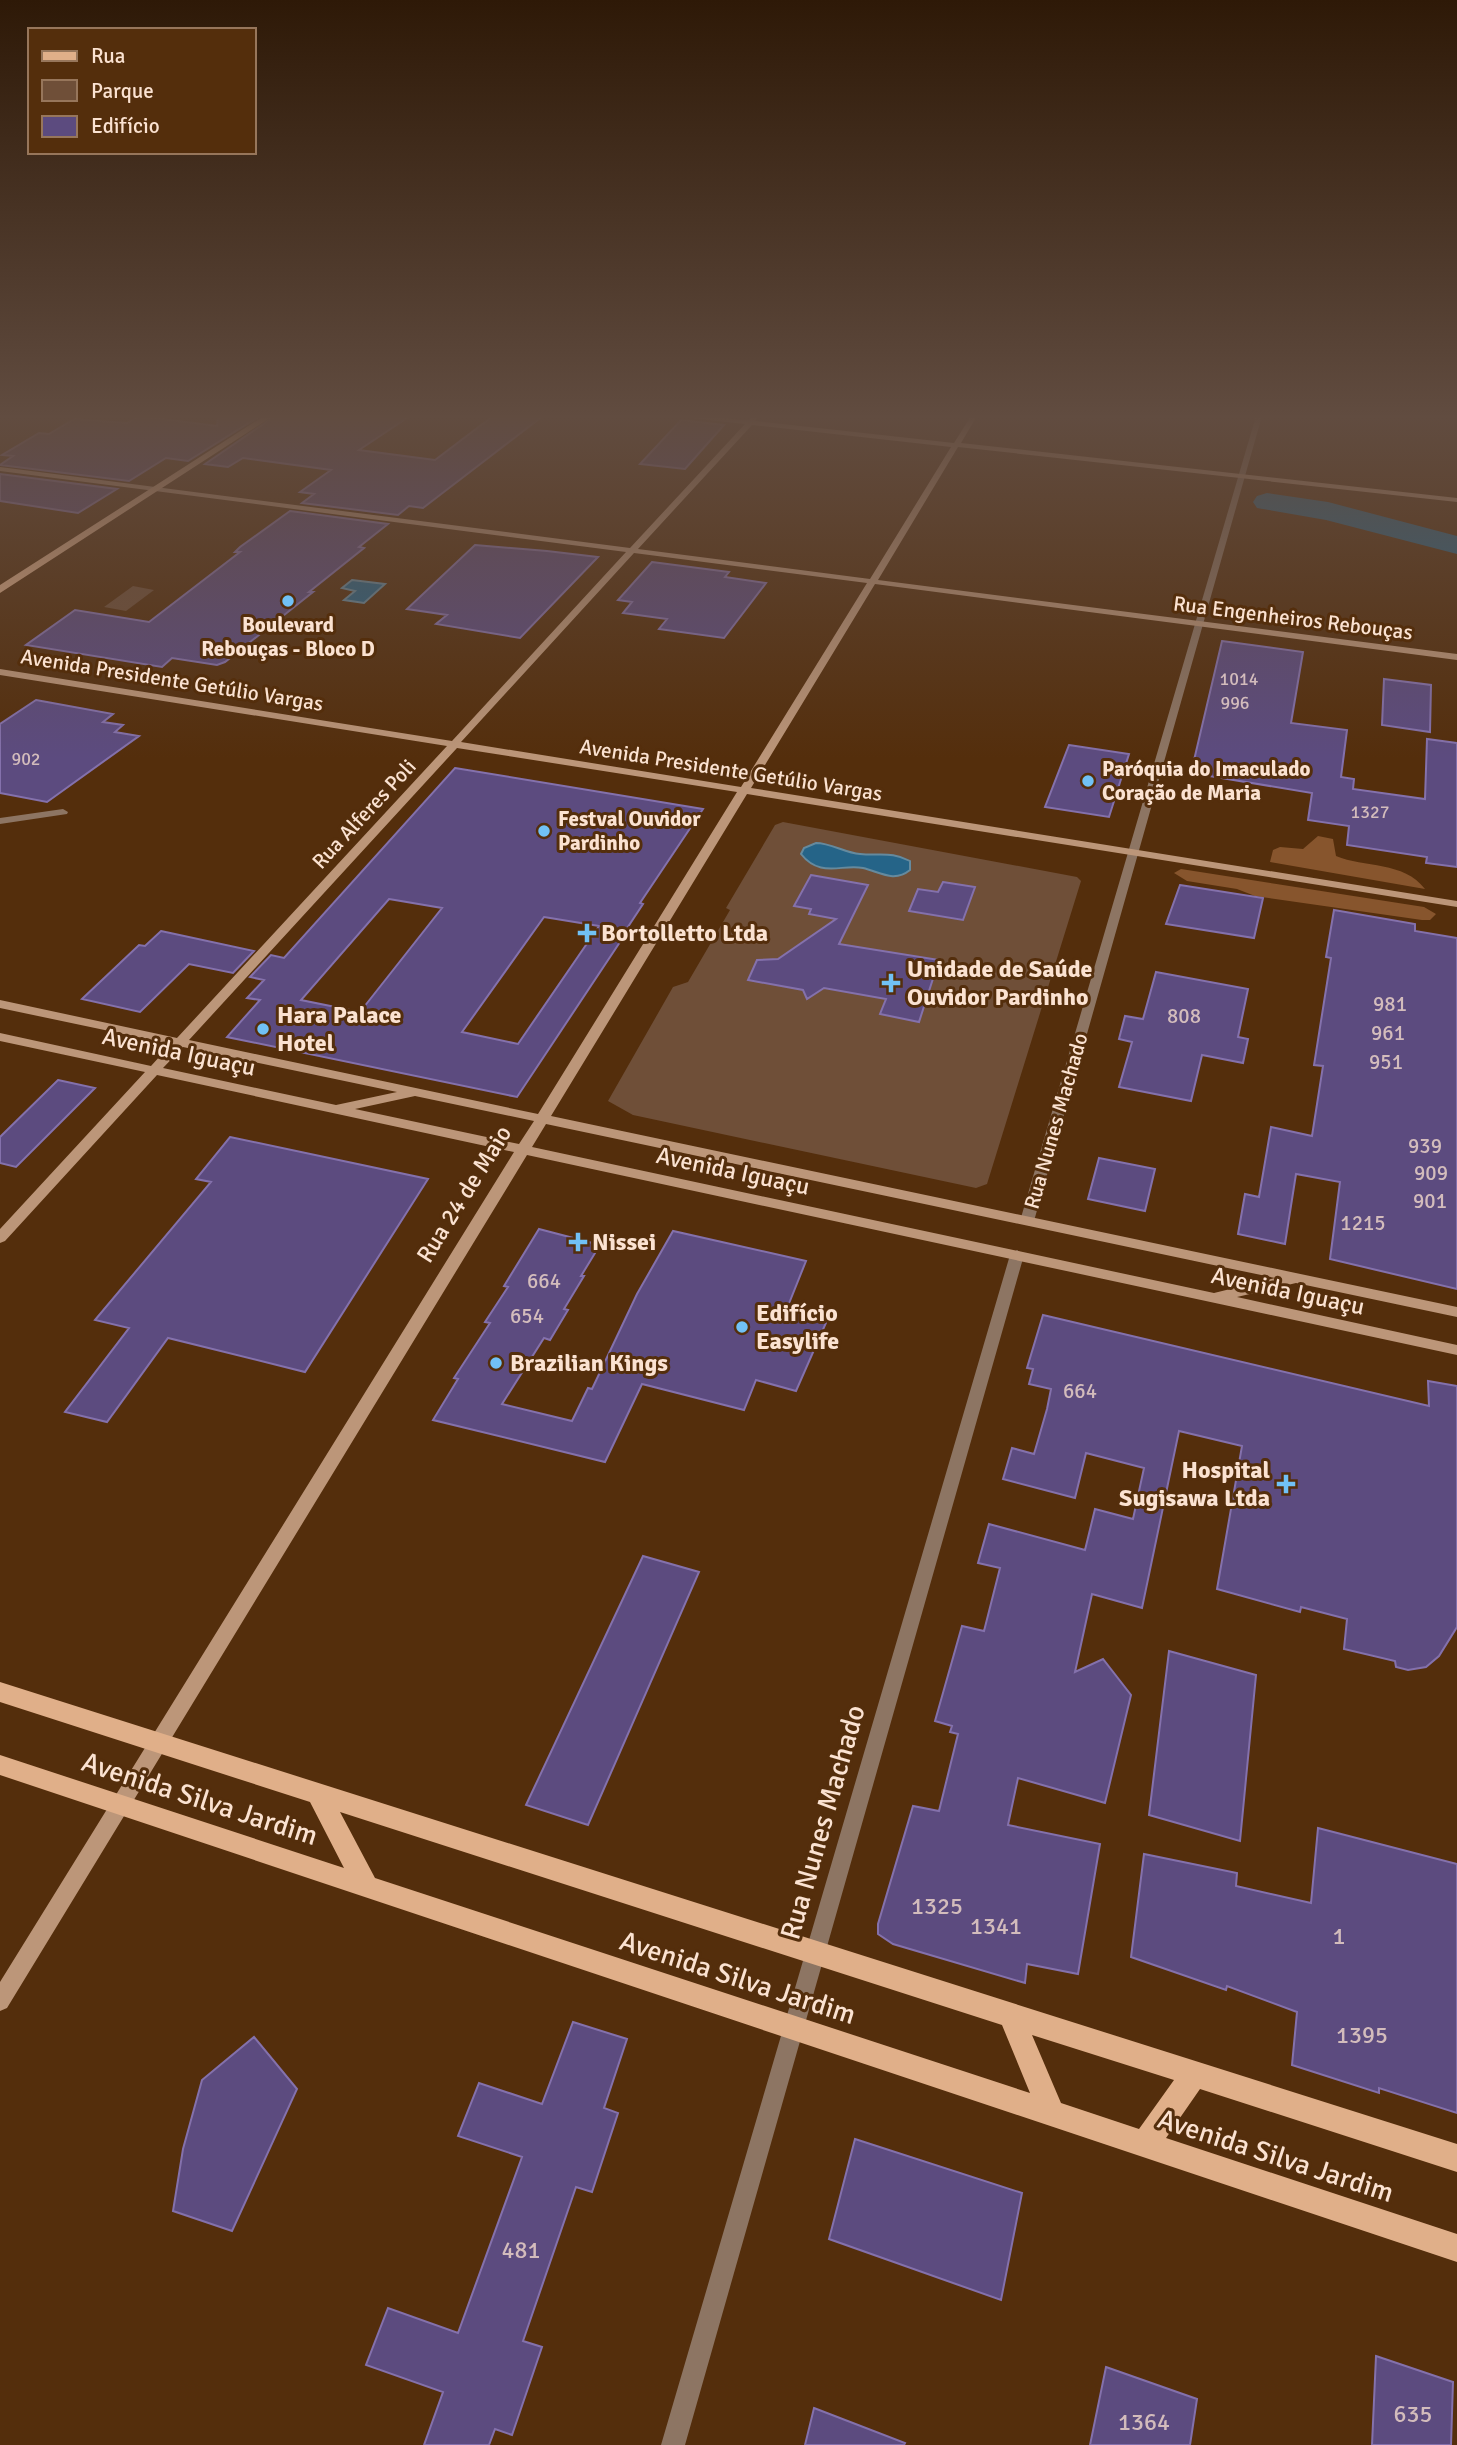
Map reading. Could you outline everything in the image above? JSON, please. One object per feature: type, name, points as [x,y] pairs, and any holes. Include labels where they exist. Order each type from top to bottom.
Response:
[{"type":"main road","points":[[0,590],[92,530]]},
{"type":"main road","name":"Rua Engenheiros Rebouças","points":[[471,530],[1457,657]]},
{"type":"main road","name":"Rua Alferes Poli","points":[[0,1238],[651,530]]},
{"type":"main road","name":"Rua 24 de Maio","points":[[0,2001],[904,530]]},
{"type":"main road","name":"Avenida Presidente Getúlio Vargas","points":[[0,672],[1457,904]]},
{"type":"main road","name":"Avenida Iguaçu","points":[[0,1004],[1457,1312]]},
{"type":"main road","name":"Avenida Iguaçu","points":[[0,1037],[1457,1350]]},
{"type":"main road","points":[[336,1109],[415,1092]]},
{"type":"main road","points":[[1213,1298],[1295,1278]]},
{"type":"main road","name":"Avenida Silva Jardim","points":[[4,1695],[1457,2158]]},
{"type":"main road","name":"Avenida Silva Jardim","points":[[0,1765],[1457,2248]]},
{"type":"main road","points":[[318,1793],[367,1887]]},
{"type":"main road","points":[[1011,2015],[1052,2115]]},
{"type":"main road","points":[[1145,2145],[1194,2074]]},
{"type":"street","name":"Rua Nunes Machado","points":[[1027,1221],[1226,530]]},
{"type":"street","points":[[0,821],[63,812]]},
{"type":"street","name":"Rua Nunes Machado","points":[[673,2445],[1017,1255]]},
{"type":"green space","points":[[133,586],[154,590],[126,611],[104,607]]},
{"type":"green space","points":[[783,822],[1077,877],[1081,881],[987,1184],[976,1188],[633,1115],[608,1101],[673,987],[688,982],[730,910],[726,908],[775,825]]},
{"type":"shaded area","points":[[1318,836],[1333,839],[1336,856],[1395,869],[1416,880],[1425,889],[1270,862],[1273,850],[1280,847],[1303,849]]},
{"type":"shaded area","points":[[1181,869],[1424,907],[1436,914],[1430,920],[1422,920],[1255,896],[1237,889],[1187,881],[1174,873]]},
{"type":"water","points":[[352,580],[385,584],[364,603],[344,600],[355,591],[342,588]]},
{"type":"water","points":[[816,843],[854,853],[897,856],[910,861],[910,870],[893,876],[863,868],[816,866],[801,854],[804,848]]},
{"type":"building","points":[[263,530],[380,530],[359,547],[364,548],[309,592],[313,592],[225,662],[217,665],[172,658],[162,667],[26,645],[75,610],[149,622],[240,552],[235,552]]},
{"type":"building","points":[[475,545],[598,557],[520,638],[436,624],[447,615],[407,609]]},
{"type":"building","points":[[652,562],[729,572],[725,577],[766,583],[724,638],[659,629],[667,619],[623,613],[632,602],[618,600]]},
{"type":"building","points":[[1222,641],[1303,652],[1291,723],[1347,730],[1341,777],[1354,779],[1353,789],[1425,799],[1427,739],[1457,743],[1457,867],[1426,863],[1427,857],[1347,845],[1349,826],[1308,820],[1312,793],[1191,773]]},
{"type":"building","points":[[1384,679],[1431,685],[1430,732],[1382,725]]},
{"type":"building","points":[[36,700],[113,714],[103,722],[123,725],[115,732],[139,736],[47,802],[0,793],[0,724]]},
{"type":"building","name":"Paróquia do Imaculado Coração de Maria","points":[[1069,745],[1129,754],[1109,817],[1045,807]]},
{"type":"building","points":[[455,768],[703,809],[640,903],[643,904],[622,939],[517,1097],[227,1037],[260,1000],[247,998],[264,980],[250,977],[271,955],[284,958]],"holes":[[[389,899],[442,908],[360,1012],[301,1000]],[[544,917],[599,926],[518,1044],[462,1032]]]},
{"type":"building","points":[[811,875],[868,885],[839,944],[939,960],[919,1022],[880,1014],[886,999],[824,988],[807,999],[803,990],[748,980],[757,960],[778,959],[836,919],[809,914],[811,909],[794,906]]},
{"type":"building","points":[[943,882],[975,887],[963,920],[909,911],[918,889],[938,892]]},
{"type":"building","points":[[1180,885],[1263,898],[1254,938],[1166,924]]},
{"type":"building","points":[[1334,910],[1415,924],[1415,931],[1457,938],[1457,1289],[1330,1259],[1340,1182],[1296,1174],[1285,1244],[1238,1234],[1245,1194],[1259,1197],[1271,1127],[1312,1136],[1323,1066],[1314,1065],[1331,958],[1326,957]]},
{"type":"building","points":[[161,931],[254,951],[233,973],[189,964],[140,1012],[82,999],[139,945],[145,946]]},
{"type":"building","points":[[1156,972],[1248,989],[1238,1037],[1248,1039],[1243,1063],[1202,1055],[1191,1101],[1119,1087],[1132,1042],[1119,1039],[1125,1016],[1143,1019]]},
{"type":"building","points":[[58,1080],[95,1088],[16,1167],[0,1163],[0,1137]]},
{"type":"building","points":[[230,1137],[428,1179],[305,1372],[168,1338],[107,1422],[65,1412],[129,1328],[95,1320],[211,1182],[196,1179]]},
{"type":"building","points":[[1099,1158],[1155,1169],[1145,1211],[1088,1199]]},
{"type":"building","points":[[539,1229],[600,1245],[581,1276],[584,1276],[564,1309],[568,1310],[550,1340],[544,1338],[502,1404],[572,1421],[588,1388],[592,1389],[637,1294],[673,1231],[806,1261],[788,1306],[829,1316],[796,1391],[756,1380],[744,1410],[642,1384],[605,1462],[433,1420],[458,1379],[454,1378],[490,1323],[485,1322],[508,1287],[504,1286]]},
{"type":"building","points":[[1043,1315],[1429,1406],[1428,1381],[1457,1386],[1457,1627],[1439,1656],[1426,1667],[1408,1670],[1396,1667],[1395,1661],[1344,1649],[1347,1619],[1301,1607],[1300,1612],[1217,1589],[1242,1446],[1179,1431],[1142,1608],[1092,1594],[1075,1672],[1103,1659],[1131,1695],[1105,1803],[1018,1778],[1008,1825],[1100,1844],[1078,1974],[1027,1964],[1025,1983],[893,1944],[878,1934],[878,1924],[913,1806],[939,1811],[958,1734],[950,1732],[952,1726],[935,1721],[962,1626],[984,1631],[1000,1568],[978,1563],[989,1524],[1085,1550],[1095,1509],[1133,1519],[1144,1468],[1086,1453],[1075,1498],[1003,1479],[1012,1448],[1034,1454],[1047,1409],[1051,1389],[1029,1384],[1033,1369],[1027,1368]]},
{"type":"building","points":[[643,1556],[699,1572],[588,1825],[526,1805]]},
{"type":"building","points":[[1169,1651],[1256,1675],[1240,1841],[1149,1815]]},
{"type":"building","points":[[1318,1828],[1457,1864],[1457,2113],[1379,2088],[1379,2093],[1292,2065],[1297,2012],[1227,1986],[1226,1990],[1131,1957],[1144,1854],[1237,1873],[1236,1886],[1311,1903]]},
{"type":"building","points":[[573,2022],[627,2039],[604,2108],[618,2113],[592,2192],[576,2187],[523,2341],[542,2347],[512,2435],[495,2429],[489,2445],[424,2445],[443,2392],[366,2365],[388,2308],[458,2333],[522,2157],[458,2136],[479,2083],[542,2104]]},
{"type":"building","points":[[254,2037],[297,2089],[232,2231],[173,2211],[183,2149],[202,2080]]},
{"type":"building","points":[[855,2139],[1022,2193],[1001,2300],[829,2239]]},
{"type":"building","points":[[1376,2356],[1453,2382],[1451,2445],[1372,2445]]},
{"type":"building","points":[[1106,2367],[1197,2399],[1190,2445],[1090,2445]]},
{"type":"building","points":[[814,2408],[905,2443],[805,2445]]},
{"type":"waterway","points":[[1400,530],[1457,545]]},
{"type":"place","name":"Boulevard Rebouças - Bloco D","points":[[288,601]]},
{"type":"place","name":"Paróquia do Imaculado Coração de Maria","points":[[1088,781]]},
{"type":"place","name":"Festval Ouvidor Pardinho","points":[[544,831]]},
{"type":"place","name":"Bortolletto Ltda","points":[[587,933]]},
{"type":"place","name":"Unidade de Saúde Ouvidor Pardinho","points":[[891,983]]},
{"type":"place","name":"Hara Palace Hotel","points":[[263,1029]]},
{"type":"place","name":"Nissei","points":[[578,1242]]},
{"type":"place","name":"Edifício Easylife","points":[[742,1327]]},
{"type":"place","name":"Brazilian Kings","points":[[496,1363]]},
{"type":"place","name":"Hospital Sugisawa Ltda","points":[[1286,1484]]}]
